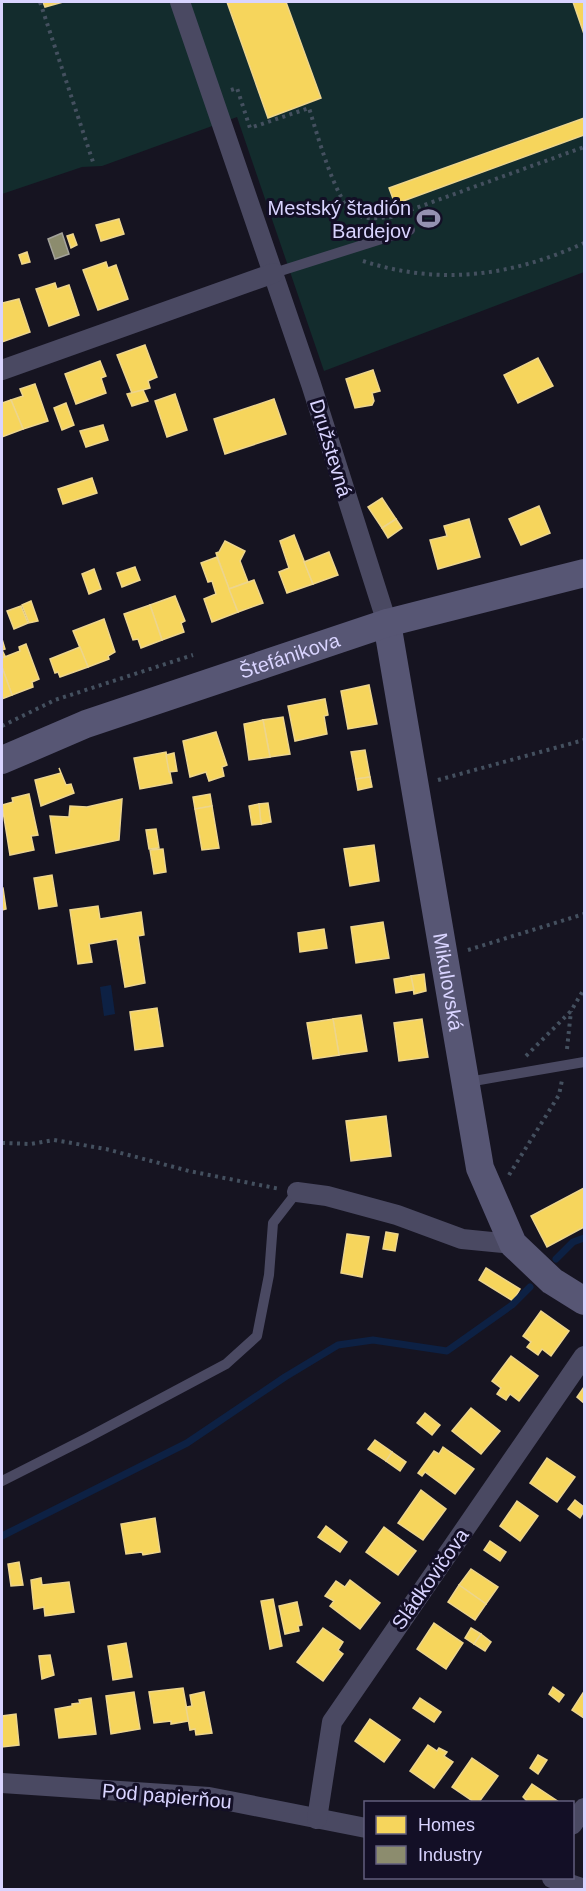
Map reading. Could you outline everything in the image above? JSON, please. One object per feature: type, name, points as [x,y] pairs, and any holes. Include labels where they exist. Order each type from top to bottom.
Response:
[{"type":"street","name":"Družstevná","points":[[180,2],[274,273],[387,623]]},
{"type":"street","points":[[2,370],[274,273]]},
{"type":"street","name":"Štefánikova","points":[[2,760],[86,724],[387,623],[585,573]]},
{"type":"street","name":"Mikulovská","points":[[387,623],[480,1168],[513,1244],[552,1281],[585,1300]]},
{"type":"street","points":[[297,1192],[327,1196],[397,1215],[462,1239],[513,1244]]},
{"type":"street","name":"Sládkovičova","points":[[317,1819],[332,1722],[585,1356]]},
{"type":"street","name":"Pod papierňou","points":[[2,1784],[209,1797],[364,1828]]},
{"type":"street","points":[[574,1824],[585,1808]]},
{"type":"street","points":[[555,1879],[585,1889]]},
{"type":"lane","points":[[274,273],[410,230]]},
{"type":"lane","points":[[464,1082],[585,1062]]},
{"type":"lane","points":[[2,1481],[226,1364],[257,1336],[269,1275],[273,1223],[297,1192]]},
{"type":"path","points":[[40,2],[93,162]]},
{"type":"path","points":[[213,96],[237,88],[250,128],[309,108],[340,198],[352,213],[370,219],[391,217],[585,147]]},
{"type":"path","points":[[337,253],[391,270],[443,277],[500,272],[540,262],[585,243]]},
{"type":"path","points":[[2,726],[55,700],[193,654]]},
{"type":"path","points":[[437,780],[585,740]]},
{"type":"path","points":[[459,953],[585,914]]},
{"type":"path","points":[[508,1075],[571,1011],[585,989]]},
{"type":"path","points":[[502,1183],[516,1166],[559,1095],[565,1066],[571,1011]]},
{"type":"path","points":[[2,1143],[31,1144],[54,1140],[106,1149],[226,1180],[297,1192]]},
{"type":"green space","name":"Mestský štadión Bardejov","points":[[2,2],[584,2],[584,272],[324,371],[237,117],[102,166],[82,167],[2,194]]},
{"type":"water","points":[[111,985],[115,1014],[104,1016],[100,987]]},
{"type":"building: Homes","points":[[43,2],[63,2],[45,7]]},
{"type":"building: Homes","points":[[227,2],[286,2],[321,98],[268,118]]},
{"type":"building: Homes","points":[[573,2],[584,2],[584,34]]},
{"type":"building: Homes","points":[[584,118],[584,135],[395,204],[389,188]]},
{"type":"building: Homes","points":[[119,219],[124,234],[101,241],[96,225]]},
{"type":"building: Homes","points":[[73,234],[77,245],[71,248],[67,236]]},
{"type":"building: Homes","points":[[27,252],[30,262],[22,264],[19,255]]},
{"type":"building: Homes","points":[[106,262],[108,268],[116,265],[128,299],[98,310],[83,270]]},
{"type":"building: Homes","points":[[55,283],[57,289],[69,285],[79,315],[49,326],[36,289]]},
{"type":"building: Homes","points":[[19,299],[30,332],[2,342],[2,303]]},
{"type":"building: Homes","points":[[145,345],[157,377],[148,381],[150,388],[132,393],[117,355]]},
{"type":"building: Homes","points":[[538,358],[553,386],[518,403],[504,375]]},
{"type":"building: Homes","points":[[100,361],[106,376],[101,378],[106,393],[76,404],[65,374]]},
{"type":"building: Homes","points":[[373,370],[380,391],[372,393],[374,401],[372,405],[355,408],[346,379]]},
{"type":"building: Homes","points":[[35,384],[48,421],[23,429],[11,400],[23,396],[20,389]]},
{"type":"building: Homes","points":[[143,390],[148,401],[132,406],[127,394]]},
{"type":"building: Homes","points":[[175,394],[187,430],[167,437],[155,401]]},
{"type":"building: Homes","points":[[274,399],[286,434],[225,454],[214,419]]},
{"type":"building: Homes","points":[[11,400],[23,429],[2,437],[2,403]]},
{"type":"building: Homes","points":[[66,403],[74,425],[62,430],[54,408]]},
{"type":"building: Homes","points":[[103,425],[108,440],[86,447],[80,431]]},
{"type":"building: Homes","points":[[92,478],[97,493],[63,504],[58,489]]},
{"type":"building: Homes","points":[[382,498],[396,519],[382,528],[368,507]]},
{"type":"building: Homes","points":[[539,506],[550,533],[521,545],[509,519]]},
{"type":"building: Homes","points":[[396,519],[402,528],[388,538],[382,528]]},
{"type":"building: Homes","points":[[469,519],[480,557],[438,569],[430,540],[447,536],[444,526]]},
{"type":"building: Homes","points":[[294,535],[313,584],[287,593],[279,572],[289,568],[280,541]]},
{"type":"building: Homes","points":[[225,541],[245,551],[240,561],[248,582],[229,589],[216,553]]},
{"type":"building: Homes","points":[[329,552],[338,575],[313,584],[304,562]]},
{"type":"building: Homes","points":[[217,557],[238,612],[212,622],[204,599],[216,594],[212,581],[208,582],[201,563]]},
{"type":"building: Homes","points":[[135,567],[140,580],[122,587],[117,573]]},
{"type":"building: Homes","points":[[94,569],[101,589],[89,594],[82,574]]},
{"type":"building: Homes","points":[[254,580],[263,603],[238,612],[229,589]]},
{"type":"building: Homes","points":[[175,596],[185,621],[181,623],[184,632],[162,640],[150,605]]},
{"type":"building: Homes","points":[[31,601],[38,621],[29,623],[22,605]]},
{"type":"building: Homes","points":[[150,605],[162,640],[141,648],[138,639],[133,640],[124,614]]},
{"type":"building: Homes","points":[[21,606],[28,623],[14,629],[7,611]]},
{"type":"building: Homes","points":[[104,619],[115,652],[108,656],[109,659],[88,667],[73,631]]},
{"type":"building: Homes","points":[[26,644],[39,679],[32,682],[33,687],[12,695],[2,667],[2,658],[20,651],[19,647]]},
{"type":"building: Homes","points":[[80,647],[88,667],[60,677],[58,672],[55,673],[50,659]]},
{"type":"building: Homes","points":[[2,667],[12,695],[2,699]]},
{"type":"building: Homes","points":[[369,685],[377,724],[348,729],[341,691]]},
{"type":"building: Homes","points":[[325,699],[328,715],[324,716],[327,734],[295,741],[288,706]]},
{"type":"building: Homes","points":[[283,717],[290,754],[270,757],[263,720]]},
{"type":"building: Homes","points":[[263,720],[270,757],[249,760],[244,724]]},
{"type":"building: Homes","points":[[216,732],[227,765],[222,767],[224,776],[209,781],[206,772],[190,777],[183,741]]},
{"type":"building: Homes","points":[[365,750],[370,777],[356,779],[351,752]]},
{"type":"building: Homes","points":[[166,752],[172,783],[140,789],[134,758]]},
{"type":"building: Homes","points":[[174,753],[177,771],[169,772],[166,755]]},
{"type":"building: Homes","points":[[59,768],[66,785],[71,784],[74,793],[41,806],[35,780],[61,773]]},
{"type":"building: Homes","points":[[370,777],[372,787],[358,790],[356,779]]},
{"type":"building: Homes","points":[[29,794],[38,835],[31,836],[34,850],[10,855],[2,805],[13,802],[12,798]]},
{"type":"building: Homes","points":[[210,794],[212,806],[195,809],[193,797]]},
{"type":"building: Homes","points":[[122,799],[119,840],[56,853],[50,816],[69,817],[70,806],[87,807]]},
{"type":"building: Homes","points":[[268,803],[271,822],[261,824],[259,804]]},
{"type":"building: Homes","points":[[259,804],[261,824],[252,825],[249,806]]},
{"type":"building: Homes","points":[[212,806],[219,848],[202,850],[195,809]]},
{"type":"building: Homes","points":[[156,829],[159,848],[149,849],[146,830]]},
{"type":"building: Homes","points":[[374,845],[379,881],[350,886],[344,849]]},
{"type":"building: Homes","points":[[163,849],[166,872],[154,874],[150,850]]},
{"type":"building: Homes","points":[[52,875],[57,906],[39,909],[34,878]]},
{"type":"building: Homes","points":[[2,888],[6,909],[2,910]]},
{"type":"building: Homes","points":[[98,906],[100,919],[141,912],[144,935],[138,936],[145,983],[125,987],[117,939],[89,944],[92,962],[78,964],[70,910]]},
{"type":"building: Homes","points":[[383,922],[389,958],[356,963],[351,927]]},
{"type":"building: Homes","points":[[324,929],[327,948],[300,952],[298,933]]},
{"type":"building: Homes","points":[[424,974],[426,991],[414,994],[411,976]]},
{"type":"building: Homes","points":[[411,976],[414,990],[396,993],[394,979]]},
{"type":"building: Homes","points":[[157,1008],[163,1046],[135,1050],[130,1012]]},
{"type":"building: Homes","points":[[361,1015],[367,1051],[339,1055],[333,1019]]},
{"type":"building: Homes","points":[[333,1019],[339,1055],[313,1059],[307,1023]]},
{"type":"building: Homes","points":[[422,1019],[428,1057],[399,1061],[394,1023]]},
{"type":"building: Homes","points":[[386,1116],[391,1156],[351,1161],[346,1121]]},
{"type":"building: Homes","points":[[584,1188],[584,1227],[547,1247],[531,1216]]},
{"type":"building: Homes","points":[[386,1232],[398,1234],[395,1251],[383,1249]]},
{"type":"building: Homes","points":[[347,1234],[369,1237],[362,1277],[341,1273]]},
{"type":"building: Homes","points":[[486,1268],[520,1289],[513,1301],[479,1280]]},
{"type":"building: Homes","points":[[541,1311],[569,1331],[551,1356],[542,1349],[538,1355],[527,1347],[531,1342],[523,1336]]},
{"type":"building: Homes","points":[[511,1356],[538,1376],[519,1401],[510,1394],[506,1400],[497,1394],[501,1388],[492,1381]]},
{"type":"building: Homes","points":[[584,1387],[584,1403],[577,1397]]},
{"type":"building: Homes","points":[[471,1408],[500,1431],[481,1454],[452,1431]]},
{"type":"building: Homes","points":[[425,1413],[440,1425],[432,1435],[417,1423]]},
{"type":"building: Homes","points":[[375,1440],[392,1452],[386,1461],[368,1449]]},
{"type":"building: Homes","points":[[443,1447],[474,1469],[455,1494],[425,1472],[422,1476],[418,1473],[434,1451],[439,1454]]},
{"type":"building: Homes","points":[[392,1452],[406,1462],[400,1471],[386,1461]]},
{"type":"building: Homes","points":[[547,1458],[575,1477],[557,1502],[530,1483]]},
{"type":"building: Homes","points":[[421,1490],[446,1509],[423,1540],[398,1523]]},
{"type":"building: Homes","points":[[575,1500],[584,1507],[580,1518],[568,1509]]},
{"type":"building: Homes","points":[[517,1501],[538,1516],[520,1541],[500,1526]]},
{"type":"building: Homes","points":[[155,1518],[160,1552],[143,1555],[142,1552],[126,1554],[121,1524]]},
{"type":"building: Homes","points":[[326,1526],[347,1542],[340,1552],[318,1537]]},
{"type":"building: Homes","points":[[384,1527],[416,1551],[398,1575],[366,1552]]},
{"type":"building: Homes","points":[[490,1541],[506,1552],[500,1561],[484,1550]]},
{"type":"building: Homes","points":[[19,1562],[23,1585],[11,1586],[8,1564]]},
{"type":"building: Homes","points":[[471,1569],[498,1587],[486,1604],[459,1585]]},
{"type":"building: Homes","points":[[41,1578],[42,1585],[69,1582],[74,1612],[45,1616],[44,1607],[34,1609],[31,1580]]},
{"type":"building: Homes","points":[[350,1580],[380,1603],[360,1629],[330,1606],[334,1601],[325,1596],[336,1581],[345,1587]]},
{"type":"building: Homes","points":[[459,1585],[486,1604],[475,1620],[448,1602]]},
{"type":"building: Homes","points":[[273,1599],[282,1646],[270,1649],[261,1601]]},
{"type":"building: Homes","points":[[297,1602],[302,1625],[298,1626],[299,1631],[285,1634],[279,1606]]},
{"type":"building: Homes","points":[[434,1623],[463,1643],[446,1669],[417,1649]]},
{"type":"building: Homes","points":[[323,1628],[343,1642],[338,1650],[343,1654],[323,1681],[297,1662]]},
{"type":"building: Homes","points":[[471,1628],[481,1634],[474,1644],[465,1638]]},
{"type":"building: Homes","points":[[481,1634],[491,1642],[485,1651],[474,1644]]},
{"type":"building: Homes","points":[[126,1643],[132,1677],[113,1680],[108,1646]]},
{"type":"building: Homes","points":[[50,1655],[54,1675],[42,1679],[39,1656]]},
{"type":"building: Homes","points":[[553,1687],[564,1695],[559,1702],[549,1694]]},
{"type":"building: Homes","points":[[183,1688],[189,1721],[171,1724],[171,1721],[154,1723],[149,1692]]},
{"type":"building: Homes","points":[[134,1692],[140,1729],[111,1734],[106,1696]]},
{"type":"building: Homes","points":[[204,1692],[212,1733],[196,1735],[195,1729],[190,1730],[186,1707],[192,1706],[190,1695]]},
{"type":"building: Homes","points":[[584,1694],[584,1718],[572,1710]]},
{"type":"building: Homes","points":[[91,1698],[96,1734],[59,1738],[55,1709],[72,1706],[72,1704],[80,1703],[79,1700]]},
{"type":"building: Homes","points":[[420,1698],[441,1712],[434,1722],[413,1708]]},
{"type":"building: Homes","points":[[16,1714],[19,1745],[2,1747],[2,1716]]},
{"type":"building: Homes","points":[[370,1719],[400,1740],[384,1762],[355,1741]]},
{"type":"building: Homes","points":[[428,1745],[437,1751],[439,1748],[447,1752],[444,1756],[453,1762],[434,1788],[410,1771]]},
{"type":"building: Homes","points":[[538,1755],[547,1760],[538,1774],[530,1768]]},
{"type":"building: Homes","points":[[472,1758],[498,1776],[480,1801],[473,1801],[452,1787]]},
{"type":"building: Homes","points":[[532,1784],[558,1801],[527,1801],[523,1797]]},
{"type":"building: Industry","points":[[62,233],[69,254],[55,259],[48,239]]},
{"type":"waterway","points":[[556,1259],[573,1242],[584,1238]]},
{"type":"waterway","points":[[2,1536],[187,1443],[285,1377],[338,1345],[373,1340],[447,1351],[512,1305],[530,1287]]},
{"type":"place","name":"Mestský štadión Bardejov","points":[[429,219]]}]
